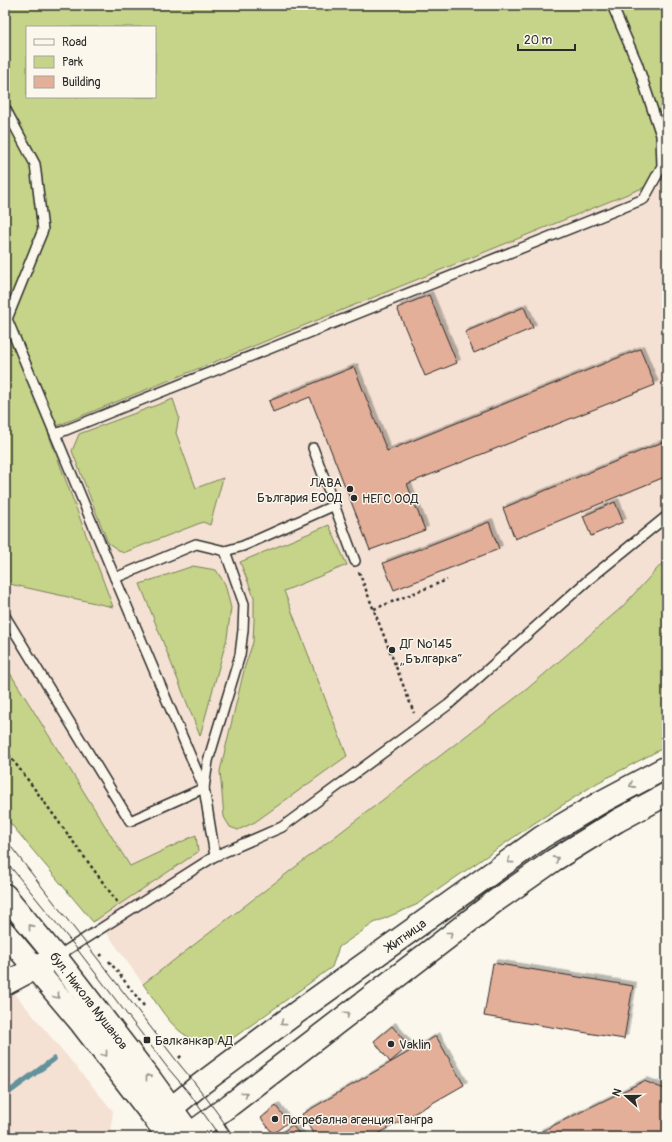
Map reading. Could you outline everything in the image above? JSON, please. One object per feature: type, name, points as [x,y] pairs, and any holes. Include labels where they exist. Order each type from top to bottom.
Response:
[{"type":"street","name":"Житница","points":[[166,1122],[296,1013],[542,837],[603,801],[667,767]]},
{"type":"street","name":"Житница","points":[[190,1136],[494,902],[554,860],[617,821],[667,794]]},
{"type":"street","name":"бул. Никола Мушанов","points":[[5,895],[56,957],[166,1122]]},
{"type":"street","name":"бул. Никола Мушанов","points":[[5,933],[166,1122]]},
{"type":"street","points":[[5,984],[56,957]]},
{"type":"street","points":[[166,1122],[190,1136]]},
{"type":"lane","points":[[56,434],[644,199],[662,166],[661,136],[637,63],[612,5]]},
{"type":"lane","points":[[5,108],[35,164],[43,230],[6,316],[204,788],[215,856]]},
{"type":"lane","points":[[314,448],[355,561]]},
{"type":"lane","points":[[115,578],[196,544],[225,551],[243,546],[335,505]]},
{"type":"lane","points":[[56,957],[215,856],[282,827],[448,705],[587,581],[667,516]]},
{"type":"lane","points":[[204,788],[208,761],[240,655],[243,630],[244,604],[225,551]]},
{"type":"lane","points":[[5,616],[130,821],[204,788]]},
{"type":"lane","points":[[214,1117],[226,1137]]},
{"type":"path","points":[[355,561],[412,710]]},
{"type":"path","points":[[374,609],[447,580]]},
{"type":"path","points":[[5,750],[32,784],[125,913]]},
{"type":"path","points":[[100,956],[104,953]]},
{"type":"path","points":[[109,961],[144,1006]]},
{"type":"shaded area","points":[[5,5],[667,5],[667,558],[622,607],[527,689],[143,984],[20,811],[5,794]]},
{"type":"shaded area","points":[[5,982],[113,1111],[110,1135],[107,1137],[5,1137]]},
{"type":"green space","points":[[5,5],[667,5],[667,178],[47,430],[113,607],[5,583]]},
{"type":"green space","points":[[173,399],[179,417],[176,433],[196,488],[223,478],[210,525],[203,522],[123,553],[108,543],[72,451],[79,434]]},
{"type":"green space","points":[[329,525],[347,565],[284,591],[347,756],[255,822],[238,830],[230,827],[224,817],[220,771],[245,666],[253,642],[254,597],[240,562]]},
{"type":"green space","points":[[667,558],[667,746],[597,783],[533,824],[416,905],[374,923],[339,947],[332,967],[229,1041],[213,1043],[199,1041],[187,1036],[177,1029],[160,1009],[143,984],[527,689],[622,607]]},
{"type":"green space","points":[[193,566],[216,570],[225,584],[231,608],[227,638],[200,736],[140,584]]},
{"type":"green space","points":[[5,665],[130,866],[196,835],[198,852],[93,922],[5,817]]},
{"type":"building","points":[[429,295],[457,363],[425,376],[397,308]]},
{"type":"building","points":[[524,307],[533,328],[474,353],[465,332]]},
{"type":"building","points":[[640,349],[655,385],[407,484],[425,530],[370,550],[310,397],[273,412],[269,401],[354,367],[387,451]]},
{"type":"building","points":[[665,441],[667,446],[667,476],[515,539],[503,508]]},
{"type":"building","points":[[615,502],[623,522],[591,536],[583,516]]},
{"type":"building","points":[[489,522],[499,549],[394,590],[383,563]]},
{"type":"building","points":[[493,963],[633,986],[624,1039],[484,1016]]},
{"type":"building","name":"Vaklin","points":[[392,1026],[409,1046],[390,1062],[374,1041]]},
{"type":"building","points":[[436,1036],[464,1085],[373,1137],[315,1137],[302,1114]]},
{"type":"building","points":[[644,1081],[667,1090],[667,1137],[656,1135],[651,1137],[541,1137],[538,1133]]},
{"type":"building","points":[[276,1106],[288,1122],[273,1134],[261,1118]]},
{"type":"building","points":[[292,1125],[302,1137],[276,1137]]},
{"type":"waterway","points":[[5,1095],[54,1059]]},
{"type":"tram line","points":[[5,839],[199,1088],[234,1137]]},
{"type":"tram line","points":[[5,860],[74,945],[167,1067],[190,1094],[220,1137]]},
{"type":"place","name":"ЛАВА България ЕООД","points":[[350,489]]},
{"type":"place","name":"НЕГС ООД","points":[[354,498]]},
{"type":"place","name":"ДГ №145 „Българка“","points":[[392,650]]},
{"type":"place","name":"Балканкар АД","points":[[147,1040]]},
{"type":"place","name":"Vaklin","points":[[391,1044]]},
{"type":"place","name":"Погребална агенция Тангра","points":[[275,1119]]}]
